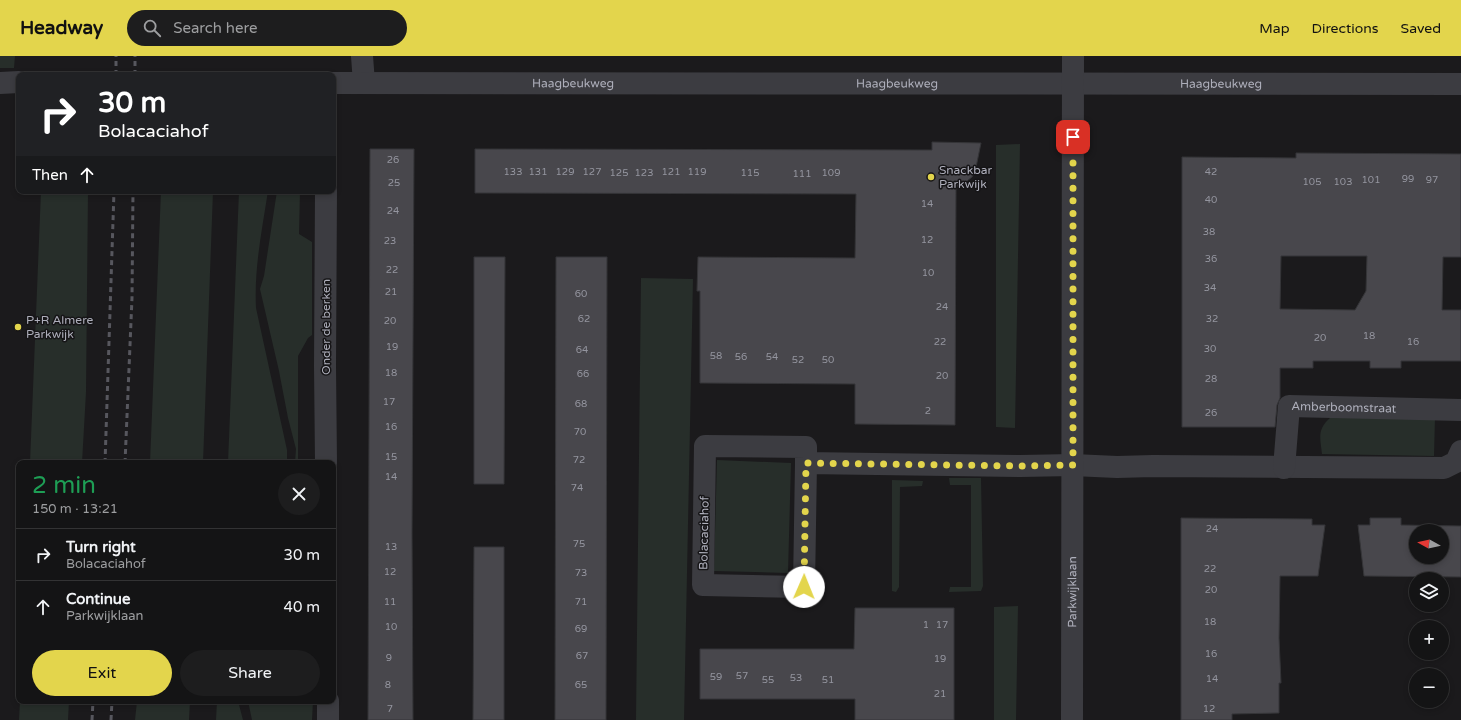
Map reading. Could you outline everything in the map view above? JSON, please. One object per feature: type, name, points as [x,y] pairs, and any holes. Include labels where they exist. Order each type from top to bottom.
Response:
[{"type":"street","points":[[362,56],[364,83]]},
{"type":"street","name":"Parkwijklaan","points":[[1072,720],[1073,56]]},
{"type":"street","points":[[0,83],[16,82]]},
{"type":"street","name":"Haagbeukweg","points":[[336,83],[1461,84]]},
{"type":"street","name":"Onder de berken","points":[[326,194],[326,460]]},
{"type":"street","name":"Amberboomstraat","points":[[1284,468],[1288,406],[1461,410]]},
{"type":"street","name":"Bolacaciahof","points":[[705,446],[806,447],[806,463],[804,587],[703,585],[705,446]]},
{"type":"street","points":[[806,463],[1020,466],[1073,465],[1117,467],[1444,468],[1456,462],[1461,451]]},
{"type":"street","points":[[328,704],[328,720]]},
{"type":"shaded area","points":[[0,56],[15,56],[14,68],[0,68]]},
{"type":"shaded area","points":[[1020,144],[1015,428],[996,427],[996,145]]},
{"type":"shaded area","points":[[41,194],[88,194],[86,392],[82,460],[30,460]]},
{"type":"shaded area","points":[[161,194],[213,194],[203,460],[150,460]]},
{"type":"shaded area","points":[[239,194],[268,194],[257,264],[256,308],[287,450],[287,460],[228,460]]},
{"type":"shaded area","points":[[277,194],[300,194],[299,234],[312,242],[312,335],[308,338],[298,356],[298,460],[295,460],[296,449],[260,289],[264,276]]},
{"type":"shaded area","points":[[641,278],[693,279],[684,720],[636,720]]},
{"type":"shaded area","points":[[1331,417],[1435,417],[1434,456],[1322,454],[1320,438],[1321,429]]},
{"type":"shaded area","points":[[717,460],[791,463],[788,573],[714,571]]},
{"type":"shaded area","points":[[949,478],[981,478],[983,586],[981,591],[949,592],[950,587],[971,587],[971,485],[950,485]]},
{"type":"shaded area","points":[[892,480],[923,481],[922,486],[900,487],[899,587],[896,592],[892,591]]},
{"type":"shaded area","points":[[1018,606],[1016,720],[994,720],[994,607]]},
{"type":"shaded area","points":[[20,704],[69,704],[68,720],[19,720]]},
{"type":"shaded area","points":[[137,704],[190,704],[189,720],[135,720]]},
{"type":"shaded area","points":[[217,704],[239,704],[243,720],[216,720]]},
{"type":"shaded area","points":[[249,704],[313,704],[312,720],[252,720]]},
{"type":"building","points":[[932,142],[981,143],[975,172],[972,177],[962,185],[956,187],[955,425],[855,424],[855,384],[700,383],[700,291],[697,291],[698,257],[855,258],[856,194],[475,193],[475,149],[932,150]]},
{"type":"building","points":[[370,149],[414,149],[412,534],[413,720],[368,720]]},
{"type":"building","points":[[1296,153],[1461,154],[1461,257],[1443,257],[1442,310],[1461,310],[1461,361],[1401,361],[1401,368],[1370,368],[1370,361],[1313,361],[1313,368],[1280,368],[1280,398],[1277,405],[1275,427],[1182,427],[1182,157],[1296,158]],"holes":[[[1281,256],[1367,256],[1366,291],[1355,310],[1280,309]]]},
{"type":"building","points":[[474,257],[505,257],[504,484],[474,484]]},
{"type":"building","points":[[556,257],[607,257],[606,720],[555,720]]},
{"type":"building","points":[[1181,518],[1312,519],[1312,525],[1325,525],[1318,576],[1280,576],[1279,638],[1281,683],[1279,683],[1279,713],[1232,714],[1232,720],[1181,720]]},
{"type":"building","points":[[1370,518],[1401,518],[1401,525],[1409,525],[1409,564],[1449,564],[1449,526],[1461,526],[1461,577],[1449,577],[1449,572],[1409,572],[1409,576],[1364,576],[1358,525],[1370,525]]},
{"type":"building","points":[[474,547],[504,547],[504,720],[473,720]]},
{"type":"building","points":[[855,608],[954,608],[954,720],[855,720],[855,699],[700,699],[700,649],[854,649]]},
{"type":"railway","points":[[116,56],[116,72]]},
{"type":"railway","points":[[135,56],[135,72]]},
{"type":"railway","points":[[105,460],[114,194]]},
{"type":"railway","points":[[125,460],[132,298],[133,194]]},
{"type":"railway","points":[[92,720],[93,704]]},
{"type":"railway","points":[[111,720],[112,704]]},
{"type":"place","name":"Snackbar Parkwijk","points":[[931,177]]},
{"type":"place","name":"P+R Almere Parkwijk","points":[[18,327]]},
{"type":"route","points":[[804,587],[806,463],[991,466],[1073,465],[1073,137]]}]
